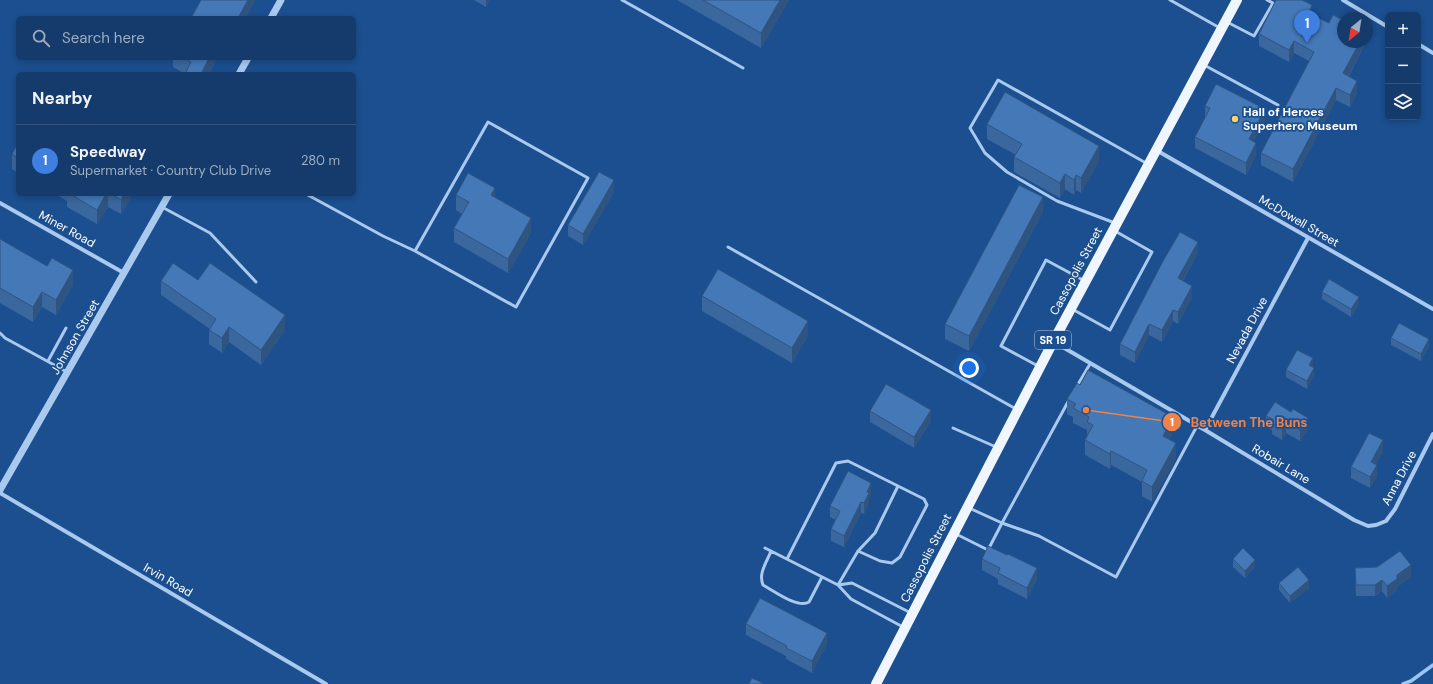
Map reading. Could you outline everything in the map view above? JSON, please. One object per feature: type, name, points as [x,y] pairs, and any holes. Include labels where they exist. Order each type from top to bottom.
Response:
[{"type":"main road","name":"Cassopolis Street","points":[[876,684],[1085,281],[1237,0]]},
{"type":"street","points":[[272,16],[281,0]]},
{"type":"street","points":[[1343,0],[1385,25]]},
{"type":"street","points":[[1421,46],[1433,53]]},
{"type":"street","points":[[239,72],[247,60]]},
{"type":"street","name":"McDowell Street","points":[[1156,150],[1433,309]]},
{"type":"street","name":"Johnson Street","points":[[0,491],[169,196]]},
{"type":"street","name":"Miner Road","points":[[0,203],[124,273]]},
{"type":"street","name":"Nevada Drive","points":[[1205,430],[1308,238]]},
{"type":"street","name":"Robair Lane","points":[[1053,342],[1205,430],[1354,520],[1368,526],[1376,525]]},
{"type":"street","name":"Anna Drive","points":[[1376,525],[1386,521],[1395,509],[1433,434]]},
{"type":"street","name":"Irvin Road","points":[[0,491],[326,684]]},
{"type":"lane","points":[[622,0],[742,68]]},
{"type":"lane","points":[[1170,0],[1224,25],[1254,36],[1273,3],[1277,0]]},
{"type":"lane","points":[[1267,0],[1273,3]]},
{"type":"lane","points":[[1202,64],[1278,105]]},
{"type":"lane","points":[[1071,308],[1110,330],[1152,252],[1114,227],[1057,201],[1007,172],[985,153],[970,128],[998,80],[1148,164]]},
{"type":"lane","points":[[310,196],[383,236],[415,251],[516,307],[588,178],[488,122],[415,251]]},
{"type":"lane","points":[[162,207],[210,233],[256,282]]},
{"type":"lane","points":[[728,247],[1017,410]]},
{"type":"lane","points":[[1040,367],[1001,346],[1046,260],[1085,281]]},
{"type":"lane","points":[[48,361],[66,328]]},
{"type":"lane","points":[[0,333],[6,338],[67,372]]},
{"type":"lane","points":[[1075,389],[1090,364]]},
{"type":"lane","points":[[988,550],[1071,396]]},
{"type":"lane","points":[[967,508],[1002,523],[1039,536],[1116,576],[1197,426]]},
{"type":"lane","points":[[953,428],[998,448]]},
{"type":"lane","points":[[787,559],[836,464],[848,461],[924,499],[926,505],[900,557],[892,563],[880,561],[858,551]]},
{"type":"lane","points":[[838,585],[858,551],[875,533],[898,486]]},
{"type":"lane","points":[[954,533],[995,554]]},
{"type":"lane","points":[[765,548],[838,585],[851,599],[905,628]]},
{"type":"lane","points":[[771,551],[762,573],[761,579],[763,585],[798,604],[807,604],[809,602],[822,577]]},
{"type":"lane","points":[[838,585],[852,583],[913,614]]},
{"type":"building","points":[[201,0],[248,0],[239,16],[192,16]]},
{"type":"building","points":[[703,0],[780,0],[761,33]]},
{"type":"building","points":[[1276,0],[1302,0],[1312,5],[1308,13],[1329,23],[1333,15],[1337,17],[1337,48],[1357,48],[1343,73],[1357,81],[1350,95],[1336,88],[1293,169],[1261,153],[1314,52],[1294,41],[1289,50],[1259,34]]},
{"type":"building","points":[[188,60],[208,60],[202,72],[186,72],[191,62]]},
{"type":"building","points":[[1216,84],[1265,109],[1249,139],[1256,143],[1246,163],[1195,137],[1210,108],[1205,106]]},
{"type":"building","points":[[1005,92],[1099,146],[1081,178],[1076,175],[1074,180],[1065,174],[1060,183],[1014,157],[1022,144],[987,124]]},
{"type":"building","points":[[16,147],[16,157],[12,154]]},
{"type":"building","points":[[599,172],[614,180],[583,234],[568,225]]},
{"type":"building","points":[[468,173],[495,188],[491,195],[531,218],[508,259],[454,228],[469,202],[456,195]]},
{"type":"building","points":[[1019,185],[1043,197],[969,336],[945,324]]},
{"type":"building","points":[[73,196],[105,196],[97,210]]},
{"type":"building","points":[[114,196],[123,196],[121,200]]},
{"type":"building","points":[[1180,232],[1198,242],[1178,278],[1192,286],[1178,312],[1173,310],[1162,330],[1149,324],[1135,352],[1120,344],[1163,261]]},
{"type":"building","points":[[0,239],[47,266],[52,258],[73,270],[56,300],[42,292],[33,307],[0,288]]},
{"type":"building","points":[[173,263],[198,280],[210,263],[285,315],[261,350],[229,327],[222,338],[209,330],[216,319],[161,281]]},
{"type":"building","points":[[718,269],[808,321],[792,348],[702,296]]},
{"type":"building","points":[[1329,279],[1359,297],[1351,309],[1322,292]]},
{"type":"building","points":[[1399,323],[1429,339],[1421,354],[1391,338]]},
{"type":"building","points":[[1297,350],[1313,358],[1309,365],[1314,368],[1307,381],[1286,370]]},
{"type":"building","points":[[1088,370],[1173,417],[1163,436],[1176,443],[1152,487],[1142,481],[1147,470],[1111,451],[1110,454],[1085,440],[1093,425],[1087,422],[1089,417],[1073,408],[1076,404],[1067,399],[1077,383],[1080,385]]},
{"type":"building","points":[[886,384],[931,410],[914,437],[870,411]]},
{"type":"building","points":[[1275,402],[1291,412],[1293,409],[1308,418],[1300,430],[1286,421],[1282,429],[1272,423],[1274,420],[1266,416]]},
{"type":"building","points":[[1369,433],[1383,440],[1371,462],[1377,465],[1370,477],[1351,467]]},
{"type":"building","points":[[848,471],[871,483],[867,492],[869,493],[864,503],[861,502],[844,536],[831,529],[840,511],[830,506]]},
{"type":"building","points":[[988,546],[1037,568],[1027,588],[998,573],[1000,568],[982,559]]},
{"type":"building","points":[[1243,548],[1255,560],[1245,571],[1233,559]]},
{"type":"building","points":[[1400,551],[1411,565],[1397,575],[1397,579],[1387,586],[1382,580],[1375,585],[1356,585],[1355,568],[1377,567]]},
{"type":"building","points":[[1298,567],[1309,580],[1290,596],[1279,583]]},
{"type":"building","points":[[760,598],[827,633],[812,661],[786,648],[787,646],[746,624]]},
{"type":"building","points":[[752,678],[764,684],[749,684]]},
{"type":"waterway","points":[[1403,684],[1411,681],[1433,665]]},
{"type":"place","name":"Speedway","points":[[1307,43]]},
{"type":"place","name":"Hall of Heroes Superhero Museum","points":[[1235,119]]},
{"type":"place","name":"Between The Buns","points":[[1086,410]]}]
